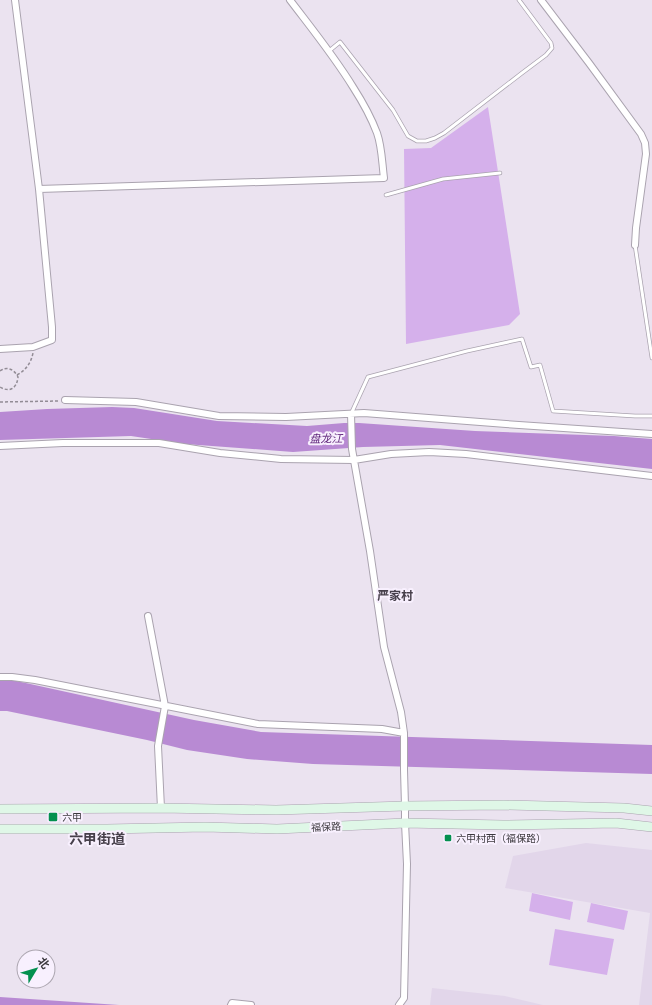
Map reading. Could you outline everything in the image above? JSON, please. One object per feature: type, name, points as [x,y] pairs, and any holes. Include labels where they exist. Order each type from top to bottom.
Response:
[{"type":"main road","name":"福保路","points":[[0,809],[161,808],[205,810],[276,810],[504,805],[624,808],[652,811]]},
{"type":"main road","name":"福保路","points":[[0,829],[277,829],[405,824],[504,825],[616,823],[652,827]]},
{"type":"street","points":[[0,349],[33,347],[52,340],[39,189],[15,0]]},
{"type":"street","points":[[39,189],[384,178],[381,149],[370,116],[341,67],[290,0]]},
{"type":"street","points":[[541,0],[641,134],[645,143],[646,154],[635,245]]},
{"type":"street","points":[[65,400],[136,402],[219,416],[286,417],[364,413],[652,434]]},
{"type":"street","points":[[351,414],[352,449],[384,647],[401,712],[404,733],[405,824],[408,864],[404,998],[399,1005]]},
{"type":"street","points":[[0,446],[63,443],[159,443],[220,453],[281,459],[354,460],[391,454],[429,452],[466,454],[652,476]]},
{"type":"street","points":[[148,616],[165,706],[158,746],[161,808]]},
{"type":"street","points":[[0,677],[35,680],[258,724],[382,729],[404,733]]},
{"type":"street","points":[[232,1005],[251,1005]]},
{"type":"lane","points":[[329,51],[340,42],[393,110],[408,136],[417,141],[426,141],[444,133],[546,55],[552,48],[551,43],[518,0]]},
{"type":"lane","points":[[386,195],[444,179],[500,173]]},
{"type":"lane","points":[[635,245],[652,358]]},
{"type":"lane","points":[[351,414],[368,377],[468,351],[522,339],[531,367],[540,365],[553,411],[652,416]]},
{"type":"path","points":[[17,375],[23,372],[28,366],[32,356],[33,347]]},
{"type":"path","points":[[0,371],[6,368],[10,369],[17,375],[18,381],[14,387],[8,390],[0,387]]},
{"type":"path","points":[[0,402],[65,400]]},
{"type":"shaded area","points":[[488,107],[520,314],[509,325],[406,344],[404,149],[431,148]]},
{"type":"shaded area","points":[[586,843],[652,850],[652,1005],[639,1005],[650,913],[505,888],[513,856]]},
{"type":"shaded area","points":[[532,893],[573,902],[570,920],[529,911]]},
{"type":"shaded area","points":[[591,903],[628,911],[624,930],[587,922]]},
{"type":"shaded area","points":[[555,929],[614,939],[607,975],[549,965]]},
{"type":"shaded area","points":[[432,988],[505,996],[543,1005],[430,1005]]},
{"type":"water","name":"盘龙江","points":[[112,407],[134,408],[217,421],[307,426],[359,423],[475,431],[614,436],[652,439],[652,469],[440,445],[363,447],[293,452],[185,444],[131,436],[0,440],[0,412]]},
{"type":"water","points":[[0,680],[12,680],[194,720],[261,732],[652,745],[652,774],[313,764],[247,759],[187,750],[147,740],[7,711],[0,711]]},
{"type":"water","points":[[0,997],[119,1005],[0,1005]]},
{"type":"place","name":"六甲","points":[[53,817]]},
{"type":"place","name":"六甲村西（福保路）","points":[[448,838]]},
{"type":"district","name":"严家村","points":[[395,596]]},
{"type":"district","name":"六甲街道","points":[[97,839]]}]
